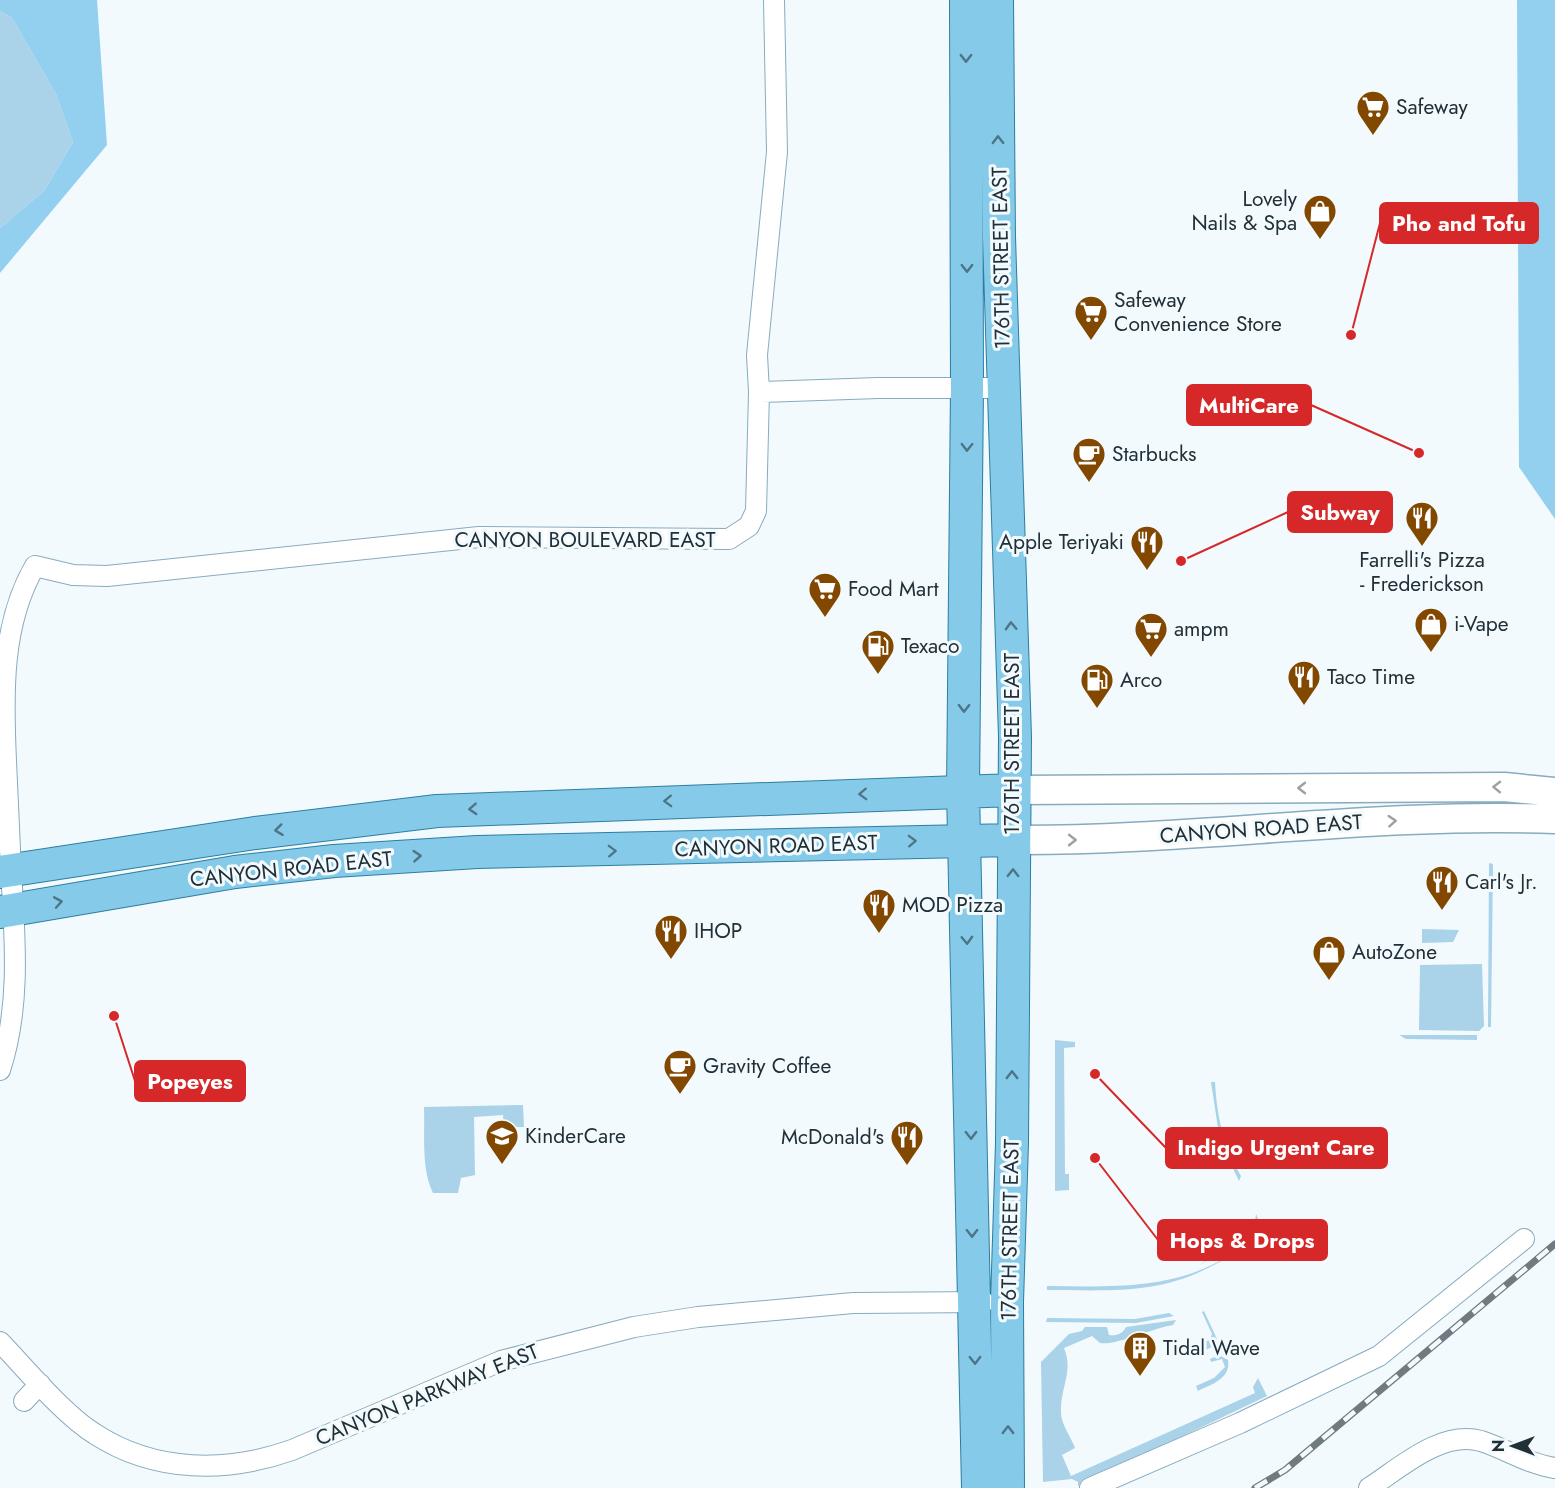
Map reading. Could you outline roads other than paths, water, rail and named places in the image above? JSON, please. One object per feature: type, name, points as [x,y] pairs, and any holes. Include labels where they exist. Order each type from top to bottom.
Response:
[{"type":"main road","name":"176TH STREET EAST","points":[[966,0],[968,388],[963,790],[978,1488]]},
{"type":"main road","name":"176TH STREET EAST","points":[[997,0],[1015,737],[1012,1143],[1007,1302],[1008,1488]]},
{"type":"main road","name":"CANYON ROAD EAST","points":[[6,871],[255,833],[436,811],[963,790],[1504,787],[1555,792]]},
{"type":"main road","name":"CANYON ROAD EAST","points":[[7,911],[235,872],[334,861],[477,852],[587,852],[964,840],[1092,840],[1464,816],[1555,819]]},
{"type":"street","name":"CANYON BOULEVARD EAST","points":[[6,871],[4,709],[11,628],[21,590],[35,566],[73,575],[107,576],[479,537],[729,539],[749,526],[756,511],[759,392],[757,355],[777,152],[774,0]]},
{"type":"street","points":[[759,392],[878,388],[1005,388]]},
{"type":"street","points":[[0,1070],[10,1038],[16,946],[7,911],[6,871]]},
{"type":"street","points":[[1090,1488],[1240,1423],[1379,1356],[1524,1239]]},
{"type":"street","name":"CANYON PARKWAY EAST","points":[[0,1341],[40,1384],[93,1433],[124,1451],[159,1461],[224,1466],[260,1462],[292,1450],[363,1417],[501,1361],[634,1327],[698,1317],[853,1304],[1007,1302]]},
{"type":"street","points":[[24,1401],[40,1384]]},
{"type":"street","points":[[1369,1488],[1436,1446],[1464,1439],[1480,1441],[1518,1457],[1555,1468]]},
{"type":"railway","points":[[1255,1488],[1285,1470],[1555,1244]]},
{"type":"place","name":"Safeway","points":[[1373,136]]},
{"type":"place","name":"Lovely Nails & Spa","points":[[1320,240]]},
{"type":"place","name":"Pho and Tofu","points":[[1351,335]]},
{"type":"place","name":"Safeway Convenience Store","points":[[1091,341]]},
{"type":"place","name":"MultiCare","points":[[1419,453]]},
{"type":"place","name":"Starbucks","points":[[1089,483]]},
{"type":"place","name":"Farrelli's Pizza - Frederickson","points":[[1422,547]]},
{"type":"place","name":"Subway","points":[[1181,561]]},
{"type":"place","name":"Apple Teriyaki","points":[[1147,571]]},
{"type":"place","name":"Food Mart","points":[[825,618]]},
{"type":"place","name":"i-Vape","points":[[1431,653]]},
{"type":"place","name":"ampm","points":[[1151,658]]},
{"type":"place","name":"Texaco","points":[[878,675]]},
{"type":"place","name":"Taco Time","points":[[1304,706]]},
{"type":"place","name":"Arco","points":[[1097,709]]},
{"type":"place","name":"Carl's Jr.","points":[[1442,911]]},
{"type":"place","name":"MOD Pizza","points":[[879,934]]},
{"type":"place","name":"IHOP","points":[[671,960]]},
{"type":"place","name":"AutoZone","points":[[1329,981]]},
{"type":"place","name":"Popeyes","points":[[114,1016]]},
{"type":"place","name":"Indigo Urgent Care","points":[[1095,1074]]},
{"type":"place","name":"Gravity Coffee","points":[[680,1095]]},
{"type":"place","name":"Hops & Drops","points":[[1095,1158]]},
{"type":"place","name":"KinderCare","points":[[502,1165]]},
{"type":"place","name":"McDonald's","points":[[907,1166]]},
{"type":"place","name":"Tidal Wave","points":[[1140,1377]]}]
